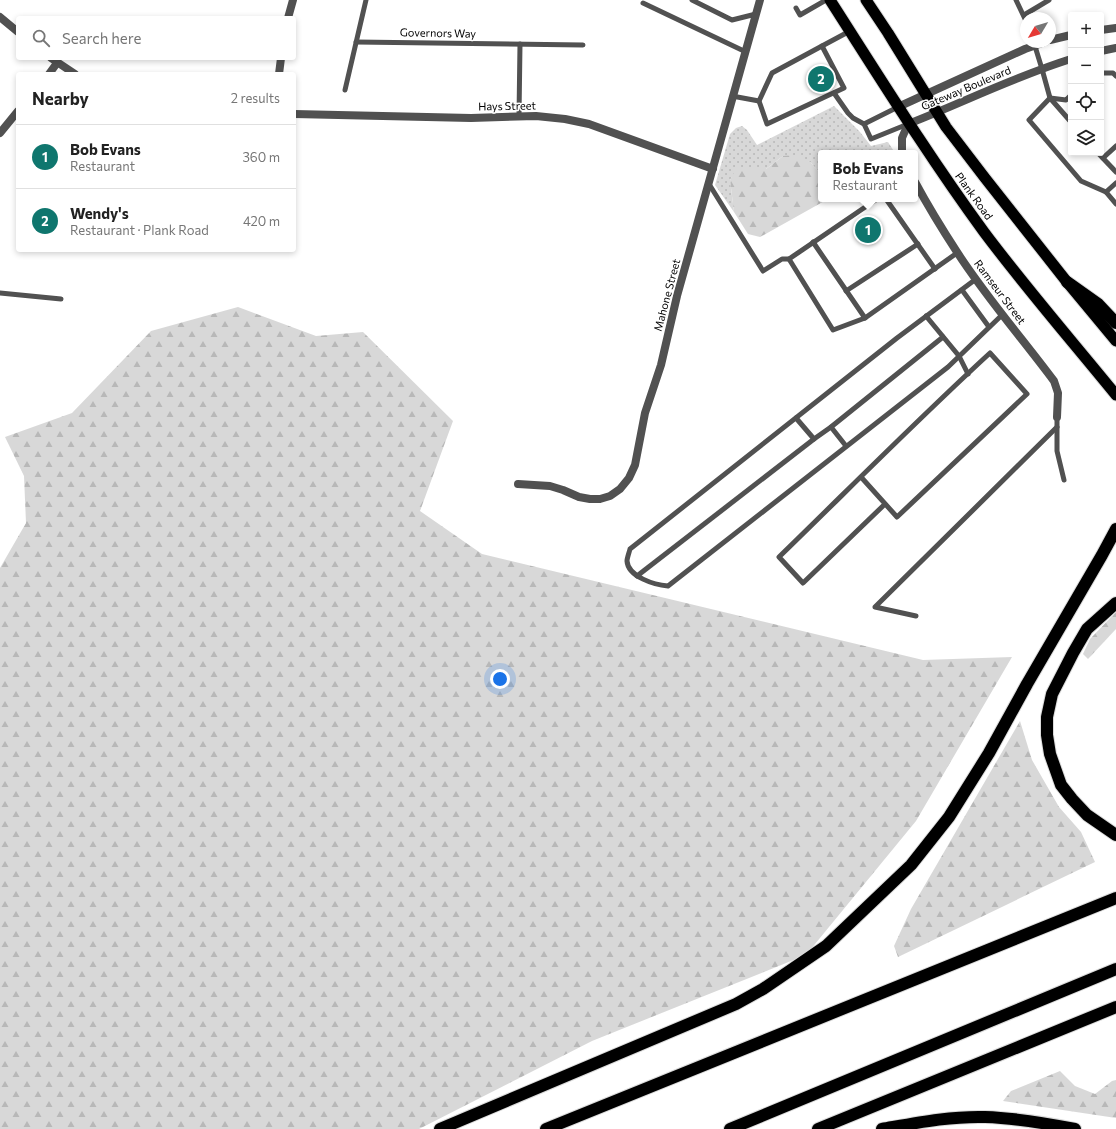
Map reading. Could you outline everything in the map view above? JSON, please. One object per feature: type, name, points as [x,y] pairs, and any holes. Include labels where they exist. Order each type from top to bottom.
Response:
[{"type":"highway","name":"Plank Road","points":[[830,0],[908,124],[938,168],[1002,256],[1116,395]]},
{"type":"highway","name":"Plank Road","points":[[866,0],[937,113],[985,178],[1067,282],[1116,341]]},
{"type":"highway","points":[[1067,282],[1098,304],[1116,323]]},
{"type":"highway","points":[[440,1129],[736,1004],[763,989],[826,946],[911,865],[949,817],[989,753],[1116,529]]},
{"type":"highway","points":[[1116,603],[1087,629],[1052,694],[1047,717],[1047,735],[1050,754],[1062,785],[1072,799],[1087,815],[1116,836]]},
{"type":"highway","points":[[546,1129],[614,1100],[1116,898]]},
{"type":"highway","points":[[730,1129],[1116,969]]},
{"type":"highway","points":[[818,1129],[1116,1007]]},
{"type":"highway","points":[[882,1129],[932,1120],[984,1117],[1037,1122],[1075,1129]]},
{"type":"street","points":[[289,16],[293,0]]},
{"type":"street","name":"Mahone Street","points":[[518,484],[550,486],[579,497],[600,499],[610,496],[620,489],[629,478],[635,465],[645,413],[661,365],[677,296],[760,0]]},
{"type":"street","points":[[0,17],[16,30]]},
{"type":"street","points":[[1104,30],[1116,28]]},
{"type":"street","points":[[1056,39],[1068,36]]},
{"type":"street","name":"Gateway Boulevard","points":[[898,107],[1025,48]]},
{"type":"street","points":[[1104,50],[1116,48]]},
{"type":"street","points":[[279,72],[281,60]]},
{"type":"street","name":"Gateway Boulevard","points":[[908,124],[1042,69],[1068,60]]},
{"type":"street","points":[[50,72],[54,61],[72,72]]},
{"type":"street","points":[[0,134],[16,114]]},
{"type":"street","name":"Hays Street","points":[[296,114],[471,118],[536,116],[565,119],[589,124],[713,169]]},
{"type":"street","points":[[902,150],[902,138],[908,124]]},
{"type":"street","name":"Ramseur Street","points":[[918,187],[932,213],[976,279],[1054,381],[1058,393],[1057,417]]},
{"type":"lane","points":[[345,90],[366,0]]},
{"type":"lane","points":[[692,0],[732,20],[756,14]]},
{"type":"lane","points":[[796,8],[800,14],[826,0]]},
{"type":"lane","points":[[1016,0],[1022,12]]},
{"type":"lane","points":[[1029,12],[1049,0]]},
{"type":"lane","points":[[643,3],[746,52]]},
{"type":"lane","points":[[822,46],[844,88],[767,124],[759,101],[772,73],[822,46],[850,31]]},
{"type":"lane","name":"Governors Way","points":[[356,42],[583,45]]},
{"type":"lane","points":[[519,116],[520,44]]},
{"type":"lane","points":[[1035,48],[1050,98],[1069,120]]},
{"type":"lane","points":[[1104,73],[1113,73],[1116,76]]},
{"type":"lane","points":[[834,93],[848,113],[853,118],[864,124]]},
{"type":"lane","points":[[732,96],[759,101]]},
{"type":"lane","points":[[1050,98],[1066,100],[1068,98]]},
{"type":"lane","points":[[1050,98],[1029,120],[1081,181],[1106,192],[1116,204]]},
{"type":"lane","name":"Gateway Boulevard","points":[[898,107],[864,124],[871,139],[908,124]]},
{"type":"lane","points":[[1116,146],[1103,158],[1116,172]]},
{"type":"lane","points":[[1106,192],[1116,183]]},
{"type":"lane","points":[[709,184],[762,271],[782,259],[789,259],[872,202]]},
{"type":"lane","points":[[888,202],[935,269]]},
{"type":"lane","points":[[813,242],[865,318]]},
{"type":"lane","points":[[846,291],[918,244]]},
{"type":"lane","points":[[789,259],[833,330],[865,318],[958,253]]},
{"type":"lane","points":[[976,279],[926,316],[630,549],[627,562],[632,573],[655,585],[668,586],[948,367],[1002,314]]},
{"type":"lane","points":[[962,290],[989,327]]},
{"type":"lane","points":[[0,293],[61,299]]},
{"type":"lane","points":[[926,316],[959,356],[968,374]]},
{"type":"lane","points":[[637,576],[944,337]]},
{"type":"lane","points":[[861,477],[898,517],[1027,394],[990,353],[861,477],[779,557],[803,583],[885,504]]},
{"type":"lane","points":[[1057,417],[1057,451],[1064,480]]},
{"type":"lane","points":[[796,418],[814,439]]},
{"type":"lane","points":[[831,426],[846,446]]},
{"type":"lane","points":[[916,616],[875,608],[1057,428]]},
{"type":"green space","points":[[834,106],[860,132],[871,146],[888,142],[893,150],[818,150],[818,171],[810,162],[783,156],[766,169],[737,170],[730,180],[734,212],[715,185],[730,134],[736,128],[742,126],[747,130],[757,145]]},
{"type":"green space","points":[[797,155],[810,162],[818,171],[818,202],[823,202],[760,237],[748,234],[734,212],[730,180],[736,169],[766,169],[783,156]]},
{"type":"green space","points":[[238,307],[316,336],[363,332],[453,421],[420,511],[482,554],[923,660],[1012,657],[916,821],[806,955],[592,1041],[419,1129],[0,1129],[0,568],[26,523],[24,476],[5,437],[72,413],[151,331]]},
{"type":"green space","points":[[1116,612],[1116,629],[1088,659],[1083,654],[1090,639]]},
{"type":"green space","points":[[1020,721],[1032,760],[1059,807],[1081,832],[1095,862],[898,957],[894,946],[911,909]]},
{"type":"green space","points":[[1060,1071],[1075,1086],[1095,1094],[1112,1081],[1116,1080],[1116,1118],[1003,1101],[1011,1091]]},
{"type":"place","name":"Wendy's","points":[[821,79]]},
{"type":"place","name":"Bob Evans","points":[[868,230]]}]
